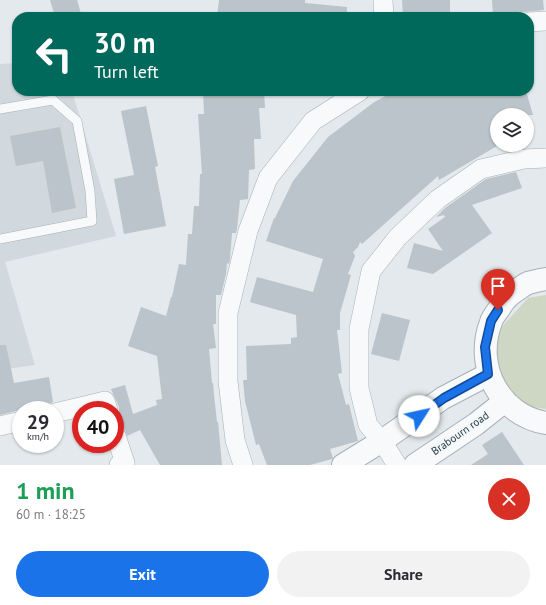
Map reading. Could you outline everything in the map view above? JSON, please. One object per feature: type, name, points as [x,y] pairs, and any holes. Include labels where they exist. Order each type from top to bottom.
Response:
[{"type":"street","points":[[383,0],[384,12]]},
{"type":"street","points":[[534,22],[546,21]]},
{"type":"street","points":[[243,465],[235,440],[228,381],[228,313],[248,231],[268,178],[313,120],[352,96]]},
{"type":"street","points":[[396,465],[382,441],[368,425],[359,388],[359,329],[370,271],[398,237],[438,198],[481,169],[524,159],[546,158]]},
{"type":"street","points":[[546,279],[527,284],[505,299],[491,321],[485,347],[488,374],[495,388],[505,401],[520,414],[546,423]]},
{"type":"street","points":[[343,465],[382,441],[444,398],[488,374]]},
{"type":"street","name":"Brabourn road","points":[[415,465],[476,424],[505,401]]},
{"type":"street","points":[[0,426],[12,423]]},
{"type":"street","points":[[119,465],[125,464],[121,453]]},
{"type":"lane","points":[[0,109],[53,100],[77,120],[90,191],[92,221],[0,239]]},
{"type":"shaded area","points":[[12,63],[12,96],[74,96],[116,236],[5,262],[35,365],[0,370],[0,64]]},
{"type":"green space","points":[[546,295],[546,409],[526,406],[502,384],[492,360],[497,332],[528,298]]},
{"type":"building","points":[[50,0],[77,0],[81,12],[54,12]]},
{"type":"building","points":[[219,0],[305,0],[305,3],[347,7],[347,12],[218,12]]},
{"type":"building","points":[[402,0],[450,0],[450,12],[403,12]]},
{"type":"building","points":[[492,0],[543,0],[544,10],[524,12],[493,12]]},
{"type":"building","points":[[203,96],[264,96],[265,108],[259,108],[261,139],[254,139],[255,169],[249,170],[248,199],[240,200],[237,229],[236,233],[232,233],[229,264],[227,263],[221,295],[216,295],[216,324],[213,324],[216,348],[209,349],[222,465],[160,465],[140,430],[127,436],[124,428],[124,401],[116,401],[111,389],[125,385],[133,414],[157,405],[156,400],[162,399],[157,356],[128,346],[141,307],[166,316],[172,297],[179,264],[186,265],[188,234],[192,234],[194,206],[199,206],[200,174],[202,174],[198,114],[204,114]]},
{"type":"building","points":[[385,96],[527,96],[531,108],[490,108],[490,150],[439,180],[438,176],[362,244],[360,242],[358,247],[353,252],[355,256],[348,274],[351,275],[340,313],[340,330],[337,330],[342,373],[338,374],[346,405],[349,404],[358,441],[330,449],[332,459],[310,465],[267,465],[259,444],[256,445],[245,401],[243,380],[247,380],[246,346],[291,344],[291,338],[297,337],[296,315],[250,302],[257,277],[313,292],[323,259],[266,241],[274,218],[293,181],[328,137],[373,103]]},
{"type":"building","points":[[146,106],[158,166],[155,167],[166,226],[124,234],[114,179],[134,175],[121,111]]},
{"type":"building","points":[[60,127],[76,208],[52,213],[43,161],[16,166],[10,136]]},
{"type":"building","points":[[516,172],[522,188],[472,205],[492,233],[433,274],[407,268],[414,243],[443,251],[428,229],[445,217],[444,215],[436,217],[445,208],[486,179]]},
{"type":"building","points":[[382,313],[410,320],[399,361],[371,354]]},
{"type":"building","points":[[0,345],[6,345],[14,383],[49,377],[53,401],[12,401],[12,412],[0,415]]},
{"type":"building","points":[[502,432],[524,465],[471,465],[488,454],[482,445]]},
{"type":"route","points":[[419,416],[444,398],[488,374],[485,347],[491,321],[498,310]]}]
